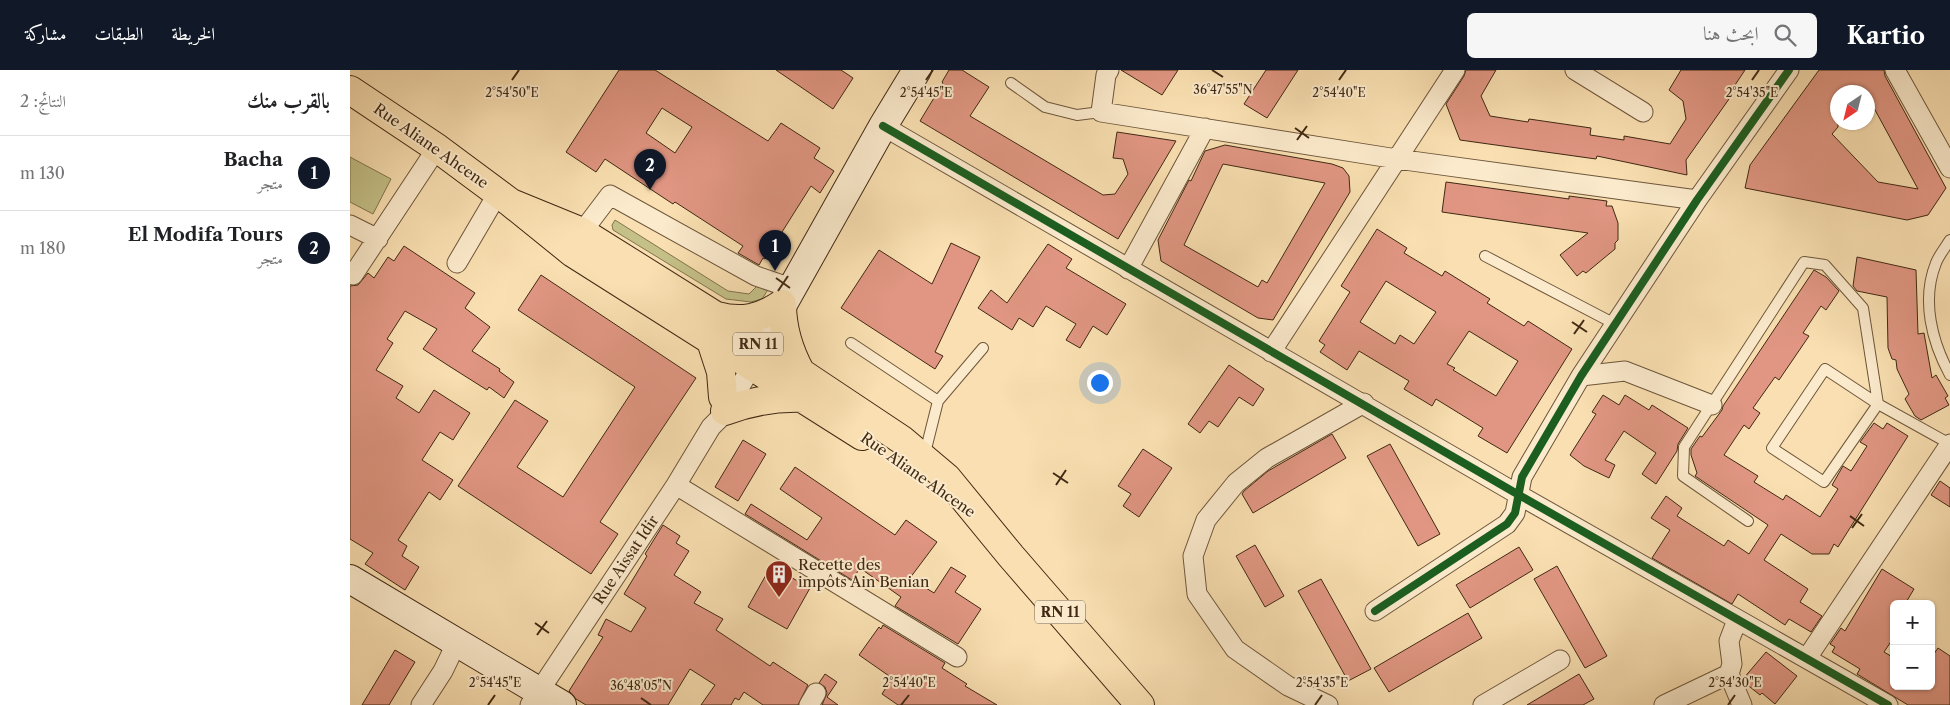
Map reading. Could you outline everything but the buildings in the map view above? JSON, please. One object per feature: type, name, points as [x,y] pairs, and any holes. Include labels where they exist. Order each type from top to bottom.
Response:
[{"type":"main road","points":[[754,354],[883,126],[917,70]]},
{"type":"main road","name":"Rue Aliane Ahcene","points":[[350,90],[438,148],[505,198],[573,253],[713,327]]},
{"type":"main road","name":"Rue Aliane Ahcene","points":[[505,198],[582,232],[713,327],[802,386],[902,440],[947,478],[979,519]]},
{"type":"main road","points":[[786,296],[782,318],[786,340],[802,386],[772,398],[720,412],[721,372],[713,327],[736,320],[757,317],[786,296]]},
{"type":"main road","name":"Rue Aliane Ahcene","points":[[802,386],[870,442],[979,519]]},
{"type":"main road","name":"RN 11","points":[[979,519],[1140,705]]},
{"type":"main road","points":[[350,579],[457,642],[534,698],[562,705]]},
{"type":"street","points":[[1109,70],[1106,75],[1101,112],[1397,159],[1697,200]]},
{"type":"street","points":[[1271,352],[1455,70]]},
{"type":"street","points":[[1575,70],[1643,112]]},
{"type":"street","points":[[1375,611],[1507,524],[1515,513],[1522,477],[1581,376],[1697,200],[1789,70]]},
{"type":"street","points":[[1895,70],[1950,168]]},
{"type":"street","points":[[883,126],[1271,352],[1364,403],[1519,495],[1888,705]]},
{"type":"street","points":[[1128,269],[1205,128]]},
{"type":"street","points":[[353,275],[438,148]]},
{"type":"street","points":[[582,232],[610,195],[756,276],[786,296]]},
{"type":"street","points":[[457,263],[505,198]]},
{"type":"street","points":[[350,225],[378,239]]},
{"type":"street","name":"Rue Aissat Idir","points":[[534,698],[676,485],[720,412],[748,373],[754,354]]},
{"type":"street","points":[[1581,376],[1625,370],[1712,405]]},
{"type":"street","points":[[1328,705],[1288,686],[1235,649],[1197,594],[1193,556],[1206,520],[1236,483],[1267,458],[1364,403]]},
{"type":"street","points":[[1806,658],[1950,444]]},
{"type":"street","points":[[676,485],[957,657]]},
{"type":"street","points":[[1737,620],[1729,641],[1732,664],[1729,674],[1742,705]]},
{"type":"street","points":[[421,705],[443,671],[457,642]]},
{"type":"street","points":[[1483,705],[1560,660]]},
{"type":"street","points":[[1664,705],[1729,674]]},
{"type":"lane","points":[[1011,83],[1045,107],[1077,115],[1101,112]]},
{"type":"lane","points":[[1950,240],[1936,263],[1929,305],[1935,342],[1950,375]]},
{"type":"lane","points":[[1485,256],[1616,324]]},
{"type":"lane","points":[[1748,521],[1683,476],[1684,447],[1804,262],[1825,266],[1863,308],[1878,404],[1824,482],[1772,448],[1825,369],[1878,404],[1950,444]]},
{"type":"lane","points":[[851,343],[938,401]]},
{"type":"lane","points":[[924,458],[938,401],[984,348]]},
{"type":"shaded area","points":[[350,157],[391,179],[373,214],[350,202]]},
{"type":"shaded area","points":[[615,220],[728,291],[749,294],[760,283],[769,288],[762,299],[751,302],[726,299],[613,230],[612,225]]},
{"type":"cycle path","points":[[1375,611],[1507,524],[1515,513],[1522,477],[1581,376],[1697,200],[1789,70]]},
{"type":"cycle path","points":[[883,126],[1519,495],[1888,705]]},
{"type":"place","name":"El Modifa Tours","points":[[650,190]]},
{"type":"place","name":"Bacha","points":[[775,271]]},
{"type":"place","name":"Recette des impôts Ain Benian","points":[[779,598]]}]
